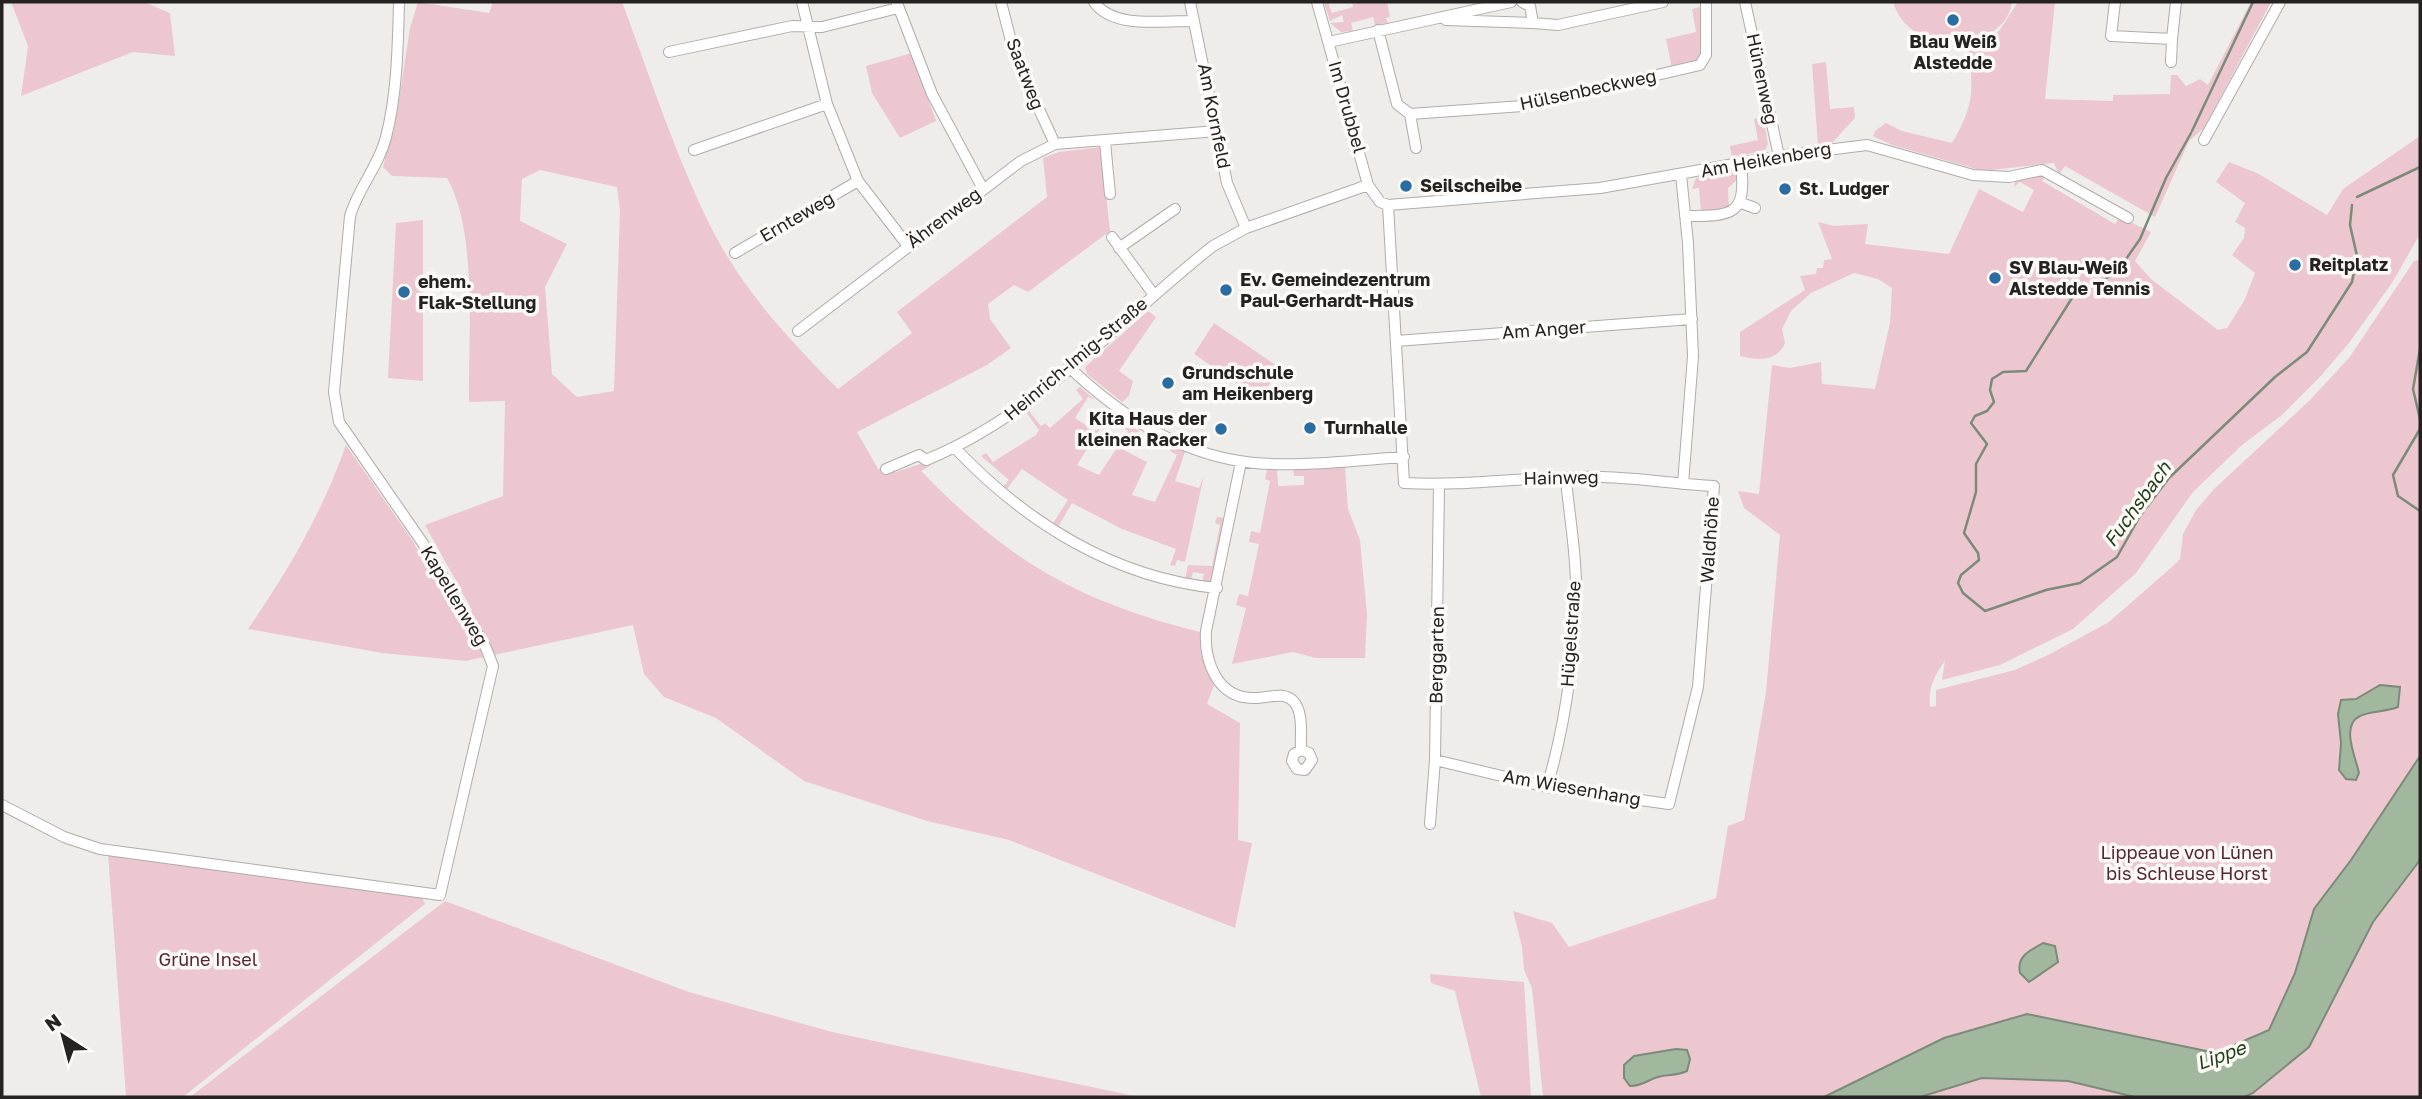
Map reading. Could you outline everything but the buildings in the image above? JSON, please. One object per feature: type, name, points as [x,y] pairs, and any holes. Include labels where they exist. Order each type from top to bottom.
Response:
[{"type":"street","name":"Kapellenweg","points":[[2,805],[64,837],[100,849],[440,895],[492,666],[486,648],[422,542],[349,441],[334,408],[349,216],[356,196],[372,170],[386,137],[399,2]]},
{"type":"street","points":[[802,2],[827,104],[858,181],[908,246]]},
{"type":"street","name":"Saatweg","points":[[1001,2],[1015,57],[1055,144]]},
{"type":"street","points":[[1094,2],[1104,13],[1121,19],[1194,21]]},
{"type":"street","name":"Am Kornfeld","points":[[1190,2],[1227,183],[1246,228]]},
{"type":"street","name":"Im Drubbel","points":[[1317,2],[1368,185],[1380,202],[1388,205]]},
{"type":"street","points":[[1329,42],[1511,2]]},
{"type":"street","points":[[1522,2],[1530,6],[1533,23]]},
{"type":"street","points":[[1429,20],[1558,25],[1664,2]]},
{"type":"street","name":"Hülsenbeckweg","points":[[1410,114],[1523,106],[1700,65],[1706,55],[1706,2]]},
{"type":"street","name":"Hünenweg","points":[[1745,2],[1779,156]]},
{"type":"street","points":[[2115,2],[2111,36],[2172,39]]},
{"type":"street","points":[[2171,62],[2176,2]]},
{"type":"street","points":[[2204,140],[2280,2]]},
{"type":"street","points":[[669,52],[792,26],[822,27],[897,5],[931,91],[983,189]]},
{"type":"street","points":[[1378,30],[1397,104],[1410,114],[1416,148]]},
{"type":"street","points":[[694,150],[827,104]]},
{"type":"street","name":"Ährenweg","points":[[798,331],[1021,161],[1055,144],[1217,131]]},
{"type":"street","points":[[1105,142],[1110,194]]},
{"type":"street","name":"Am Heikenberg","points":[[1388,205],[1600,188],[1779,156],[1867,145],[1973,175],[2009,177],[2042,170],[2128,218]]},
{"type":"street","points":[[1685,216],[1727,215],[1741,203],[1741,163]]},
{"type":"street","name":"Waldhöhe","points":[[1669,804],[1698,687],[1714,486],[1683,484],[1692,375],[1692,319],[1681,175]]},
{"type":"street","points":[[1743,181],[1753,176]]},
{"type":"street","name":"Ernteweg","points":[[735,253],[858,181]]},
{"type":"street","name":"Heinrich-Imig-Straße","points":[[886,469],[919,455],[926,460],[955,448],[1009,417],[1213,246],[1246,228],[1368,185]]},
{"type":"street","points":[[1741,203],[1755,208]]},
{"type":"street","points":[[1069,367],[1100,397],[1155,431],[1210,455],[1241,462],[1404,457],[1388,205]]},
{"type":"street","points":[[1119,248],[1175,209]]},
{"type":"street","name":"Heinrich-Imig-Straße","points":[[1112,237],[1154,295]]},
{"type":"street","name":"Am Anger","points":[[1396,341],[1692,319]]},
{"type":"street","points":[[955,448],[1007,498],[1097,556],[1161,579],[1217,588]]},
{"type":"street","name":"Hainweg","points":[[1404,457],[1404,482],[1439,485],[1505,479],[1600,477],[1683,484]]},
{"type":"street","points":[[1241,462],[1206,631],[1206,655],[1214,675],[1234,694],[1253,698],[1284,696],[1294,702],[1299,712],[1301,750]]},
{"type":"street","name":"Hügelstraße","points":[[1547,787],[1564,712],[1573,647],[1576,584],[1566,479]]},
{"type":"street","name":"Berggarten","points":[[1430,824],[1435,760],[1439,485]]},
{"type":"street","name":"Am Wiesenhang","points":[[1435,760],[1547,787],[1669,804]]},
{"type":"green space","points":[[11,2],[144,2],[170,13],[175,56],[133,52],[21,96],[28,46]]},
{"type":"green space","points":[[418,2],[489,13],[493,2],[622,2],[677,149],[701,207],[727,257],[755,297],[838,389],[912,333],[897,312],[1047,197],[1043,158],[1059,152],[1101,147],[1110,231],[1028,292],[1014,285],[988,304],[990,319],[1011,348],[987,365],[857,432],[878,469],[889,465],[896,472],[948,455],[921,471],[985,530],[1048,574],[1117,607],[1200,632],[1201,654],[1214,685],[1207,704],[1240,723],[1238,840],[1252,843],[1235,928],[1009,840],[927,821],[804,781],[716,718],[664,697],[644,674],[633,625],[466,661],[382,653],[248,629],[303,541],[346,445],[412,540],[452,610],[472,610],[425,525],[503,496],[505,401],[469,402],[469,287],[463,227],[457,201],[447,178],[392,176],[383,167],[397,113],[410,28]],"holes":[[[540,170],[617,187],[620,211],[614,391],[577,397],[552,374],[545,287],[567,244],[520,221],[522,179]]]},
{"type":"green space","points":[[1328,2],[1332,13],[1353,7],[1352,2],[1387,2],[1390,17],[1386,18],[1388,23],[1375,25],[1373,17],[1351,23],[1353,31],[1341,32],[1330,23],[1344,22],[1342,15],[1330,21],[1324,3]]},
{"type":"green space","name":"Blau Weiß Alstedde","points":[[1893,2],[2012,2],[2006,18],[1993,31],[1976,39],[1957,42],[1937,41],[1918,34],[1903,21]]},
{"type":"green space","points":[[2018,2],[2055,2],[2045,99],[2113,101],[2113,95],[2170,94],[2171,75],[2177,75],[2186,86],[2200,79],[2208,85],[2251,2],[2271,2],[2204,128],[2189,141],[2155,217],[2065,166],[2059,174],[2054,163],[1983,171],[1892,145],[1873,136],[1876,130],[1886,123],[1902,131],[1952,143],[1964,120],[1970,100],[1968,52],[1999,31]]},
{"type":"green space","points":[[1700,7],[1701,57],[1697,62],[1672,68],[1666,39],[1696,32],[1692,9]]},
{"type":"green space","points":[[912,53],[936,121],[900,138],[872,93],[866,66]]},
{"type":"green space","points":[[1826,62],[1830,109],[1854,107],[1855,118],[1832,143],[1818,145],[1812,64]]},
{"type":"green space","points":[[1763,117],[1768,144],[1765,150],[1732,158],[1730,146],[1758,140],[1754,119]]},
{"type":"green space","name":"Lippeaue von Lünen bis Schleuse Horst","points":[[2420,136],[2420,234],[2392,283],[2349,343],[2319,378],[2282,415],[2242,445],[2193,492],[2136,573],[2073,629],[2000,665],[1942,680],[1945,661],[1933,682],[1930,707],[1936,706],[1936,690],[2015,670],[2109,622],[2173,566],[2180,559],[2183,534],[2196,510],[2214,489],[2309,401],[2349,358],[2414,261],[2420,260],[2420,1097],[1543,1097],[1532,988],[1524,970],[1522,947],[1513,911],[1552,923],[1569,947],[1716,898],[1728,826],[1744,820],[1766,692],[1780,535],[1744,508],[1738,491],[1759,494],[1772,365],[1790,368],[1821,362],[1822,384],[1875,389],[1890,323],[1892,288],[1878,279],[1854,273],[1811,293],[1791,311],[1782,329],[1785,343],[1777,354],[1759,359],[1740,356],[1740,332],[1805,290],[1800,276],[1816,274],[1817,268],[1823,268],[1824,260],[1832,259],[1818,222],[1834,226],[1868,224],[1865,244],[1949,254],[1979,189],[2023,212],[2034,190],[2020,182],[2014,187],[2015,181],[2041,173],[2045,176],[2042,181],[2115,224],[2120,217],[2151,232],[2135,261],[2151,279],[2218,330],[2227,328],[2244,301],[2255,273],[2232,255],[2244,238],[2245,228],[2235,222],[2245,203],[2216,182],[2229,162],[2257,173],[2327,215],[2343,189]]},
{"type":"green space","points":[[1740,170],[1740,177],[1728,188],[1729,209],[1701,212],[1699,188],[1692,189],[1696,178]]},
{"type":"green space","points":[[423,220],[423,381],[388,378],[396,223]]},
{"type":"green space","points":[[1148,311],[1156,317],[1119,371],[1133,381],[1129,396],[1122,402],[1087,374],[1085,367]]},
{"type":"green space","points":[[1214,323],[1280,368],[1260,399],[1194,354]]},
{"type":"green space","points":[[1080,387],[1095,400],[1088,397],[1075,418],[1094,431],[1100,429],[1077,465],[1099,475],[1128,431],[1122,426],[1125,421],[1139,431],[1137,434],[1131,432],[1122,449],[1147,462],[1132,495],[1155,502],[1177,455],[1170,451],[1172,446],[1185,452],[1175,481],[1199,488],[1204,475],[1185,562],[1177,560],[1175,566],[1170,565],[1176,549],[1122,529],[1072,503],[1058,527],[1053,523],[1068,500],[1022,469],[1006,490],[1003,487],[1009,480],[981,456],[986,453],[993,462],[1036,435],[1039,430],[1026,412],[1028,410],[1041,426],[1045,423],[1050,428],[1083,399],[1076,390]]},
{"type":"green space","points":[[1345,467],[1348,509],[1360,540],[1367,614],[1365,658],[1316,658],[1293,652],[1232,664],[1246,608],[1236,605],[1239,594],[1248,596],[1259,544],[1249,542],[1251,531],[1260,533],[1270,481],[1265,479],[1267,469],[1277,469],[1278,486],[1304,485],[1304,476],[1294,476],[1293,469]]},
{"type":"green space","points":[[1217,517],[1225,518],[1212,580],[1208,584],[1202,582],[1204,574],[1193,572],[1191,580],[1185,579],[1188,565],[1212,566],[1220,525],[1215,523]]},
{"type":"green space","name":"Grüne Insel","points":[[108,854],[421,895],[425,904],[183,1097],[126,1097]]},
{"type":"green space","points":[[445,901],[689,992],[832,1032],[1139,1097],[190,1097]]},
{"type":"green space","points":[[1430,974],[1524,982],[1531,1097],[1481,1097],[1455,991],[1431,983]]},
{"type":"water","points":[[2380,685],[2400,687],[2398,707],[2364,714],[2354,720],[2350,734],[2359,773],[2356,780],[2346,779],[2339,770],[2341,743],[2338,714],[2341,700],[2356,699]]},
{"type":"water","name":"Lippe","points":[[2420,756],[2420,860],[2373,922],[2309,1047],[2253,1093],[2244,1097],[2135,1097],[2068,1081],[1982,1078],[1920,1097],[1824,1097],[1944,1038],[2027,1014],[2216,1053],[2269,1030],[2295,973],[2314,909],[2351,860]]},
{"type":"water","points":[[2043,943],[2055,946],[2058,962],[2029,982],[2020,973],[2020,962],[2025,954]]},
{"type":"water","points":[[1676,1049],[1687,1050],[1690,1059],[1687,1071],[1658,1077],[1634,1086],[1630,1086],[1624,1078],[1624,1065],[1634,1056]]},
{"type":"waterway","name":"Fuchsbach","points":[[2192,131],[2253,2]]},
{"type":"waterway","name":"Fuchsbach","points":[[2191,133],[2166,178],[2140,239],[2117,272],[2072,298],[2026,371],[2003,372],[1992,379],[1990,390],[1994,402],[1987,411],[1975,416],[1971,423],[1987,444],[1976,464],[1976,492],[1964,533],[1978,553],[1979,560],[1961,575],[1958,583],[1963,593],[1985,611],[2046,590],[2080,583],[2117,557],[2140,516],[2169,478],[2275,377],[2307,352],[2352,282],[2357,256],[2350,225],[2352,205]]},
{"type":"waterway","name":"Fuchsbach","points":[[2357,197],[2420,167]]},
{"type":"waterway","name":"Fuchsbach","points":[[2420,349],[2413,389],[2420,419]]},
{"type":"waterway","name":"Fuchsbach","points":[[2420,429],[2393,475],[2398,496],[2420,511]]},
{"type":"place","name":"Blau Weiß Alstedde","points":[[1953,20]]},
{"type":"place","name":"Seilscheibe","points":[[1406,186]]},
{"type":"place","name":"St. Ludger","points":[[1785,189]]},
{"type":"place","name":"Reitplatz","points":[[2295,265]]},
{"type":"place","name":"SV Blau-Weiß Alstedde Tennis","points":[[1995,278]]},
{"type":"place","name":"Ev. Gemeindezentrum Paul-Gerhardt-Haus","points":[[1226,290]]},
{"type":"place","name":"ehem. Flak-Stellung","points":[[404,292]]},
{"type":"place","name":"Grundschule am Heikenberg","points":[[1168,383]]},
{"type":"place","name":"Turnhalle","points":[[1310,428]]},
{"type":"place","name":"Kita Haus der kleinen Racker","points":[[1221,429]]}]
